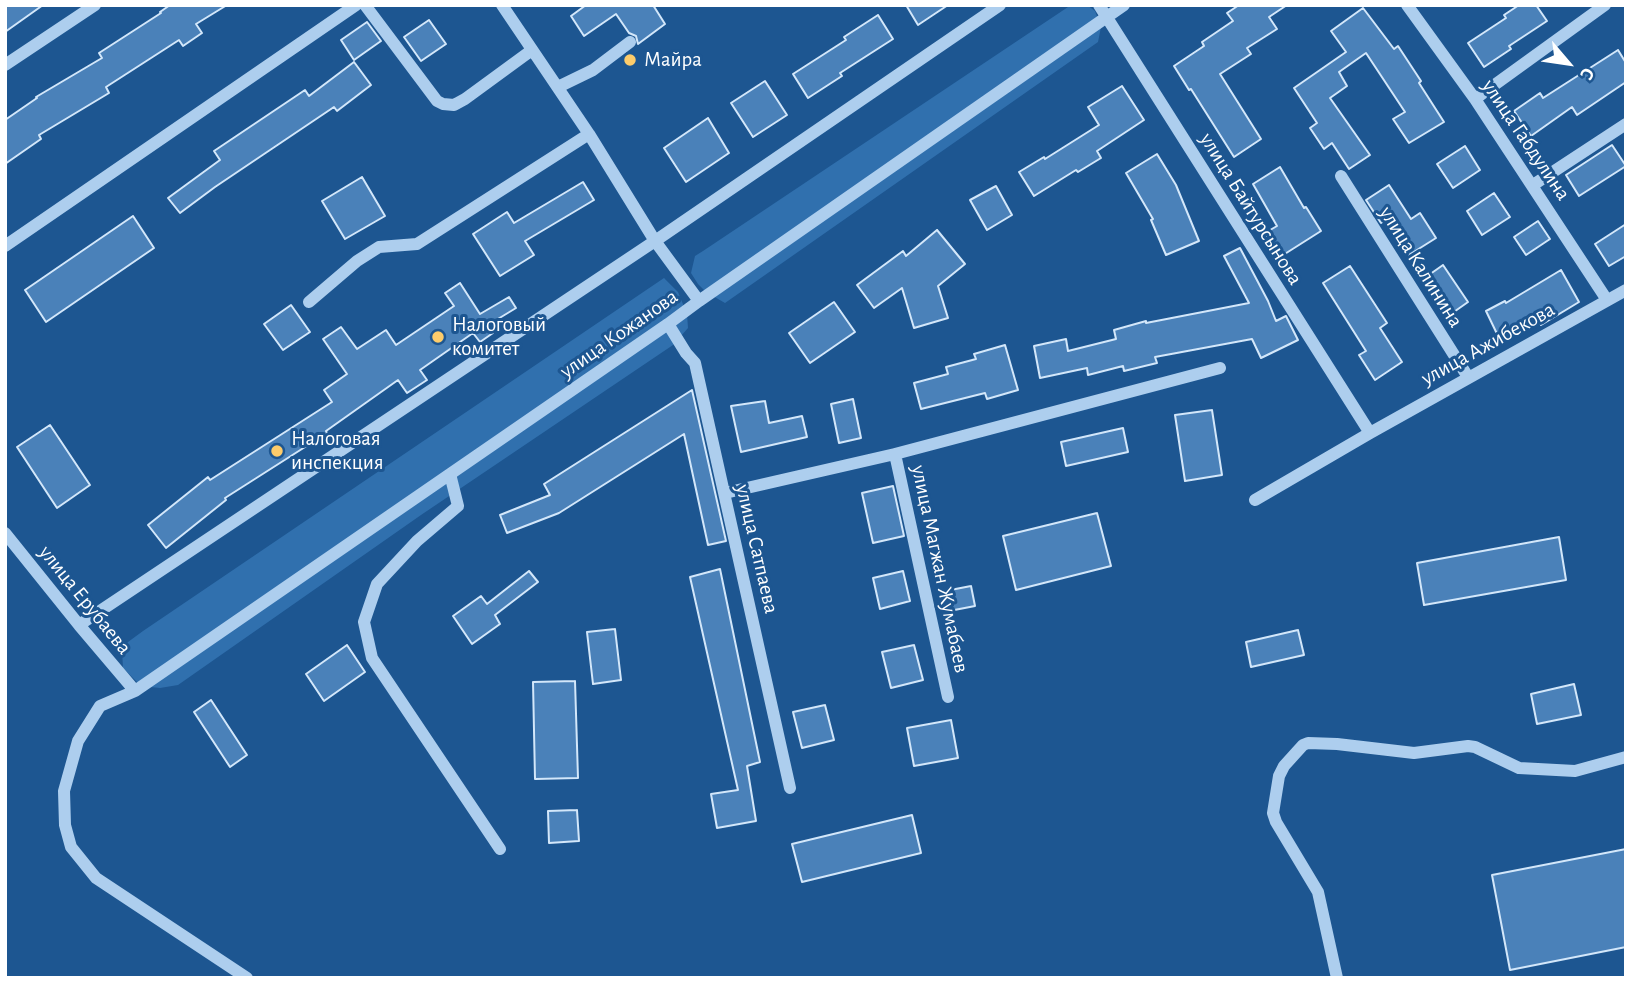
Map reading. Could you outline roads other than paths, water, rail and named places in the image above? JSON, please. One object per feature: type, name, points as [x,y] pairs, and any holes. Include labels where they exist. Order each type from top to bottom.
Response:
[{"type":"street","points":[[5,65],[95,5]]},
{"type":"street","points":[[5,246],[356,5]]},
{"type":"street","points":[[365,5],[437,100],[443,104],[454,105],[465,99],[533,50]]},
{"type":"street","points":[[502,5],[589,134],[655,242],[699,301]]},
{"type":"street","points":[[79,625],[655,242],[1000,5]]},
{"type":"street","name":"улица Кожанова","points":[[247,978],[96,878],[71,847],[65,825],[64,791],[78,741],[100,706],[135,691],[668,324],[1103,11],[1124,5]]},
{"type":"street","name":"улица Габдулина","points":[[1407,5],[1534,186],[1607,300]]},
{"type":"street","points":[[1475,99],[1605,5]]},
{"type":"street","name":"улица Байтурсынова","points":[[1103,11],[1370,433]]},
{"type":"street","points":[[558,87],[593,70],[630,43]]},
{"type":"street","points":[[1534,186],[1626,124]]},
{"type":"street","points":[[309,302],[357,261],[379,247],[416,244],[589,134]]},
{"type":"street","name":"улица Калинина","points":[[1341,176],[1468,377]]},
{"type":"street","name":"улица Ажибекова","points":[[1255,500],[1468,377],[1626,290]]},
{"type":"street","name":"улица Сатпаева","points":[[668,324],[695,363],[790,788]]},
{"type":"street","points":[[895,454],[1220,368]]},
{"type":"street","name":"улица Магжан Жумабаев","points":[[725,494],[895,454],[948,697]]},
{"type":"street","points":[[450,474],[458,506],[417,541],[377,584],[364,622],[372,658],[500,849]]},
{"type":"street","name":"улица Ерубаева","points":[[5,533],[135,691]]},
{"type":"street","points":[[1337,978],[1318,892],[1273,813],[1279,776],[1284,766],[1303,745],[1336,744],[1414,753],[1468,746],[1519,768],[1575,771],[1626,757]]},
{"type":"place","name":"Майра","points":[[630,60]]},
{"type":"place","name":"Налоговый комитет","points":[[438,337]]},
{"type":"place","name":"Налоговая инспекция","points":[[277,451]]}]
